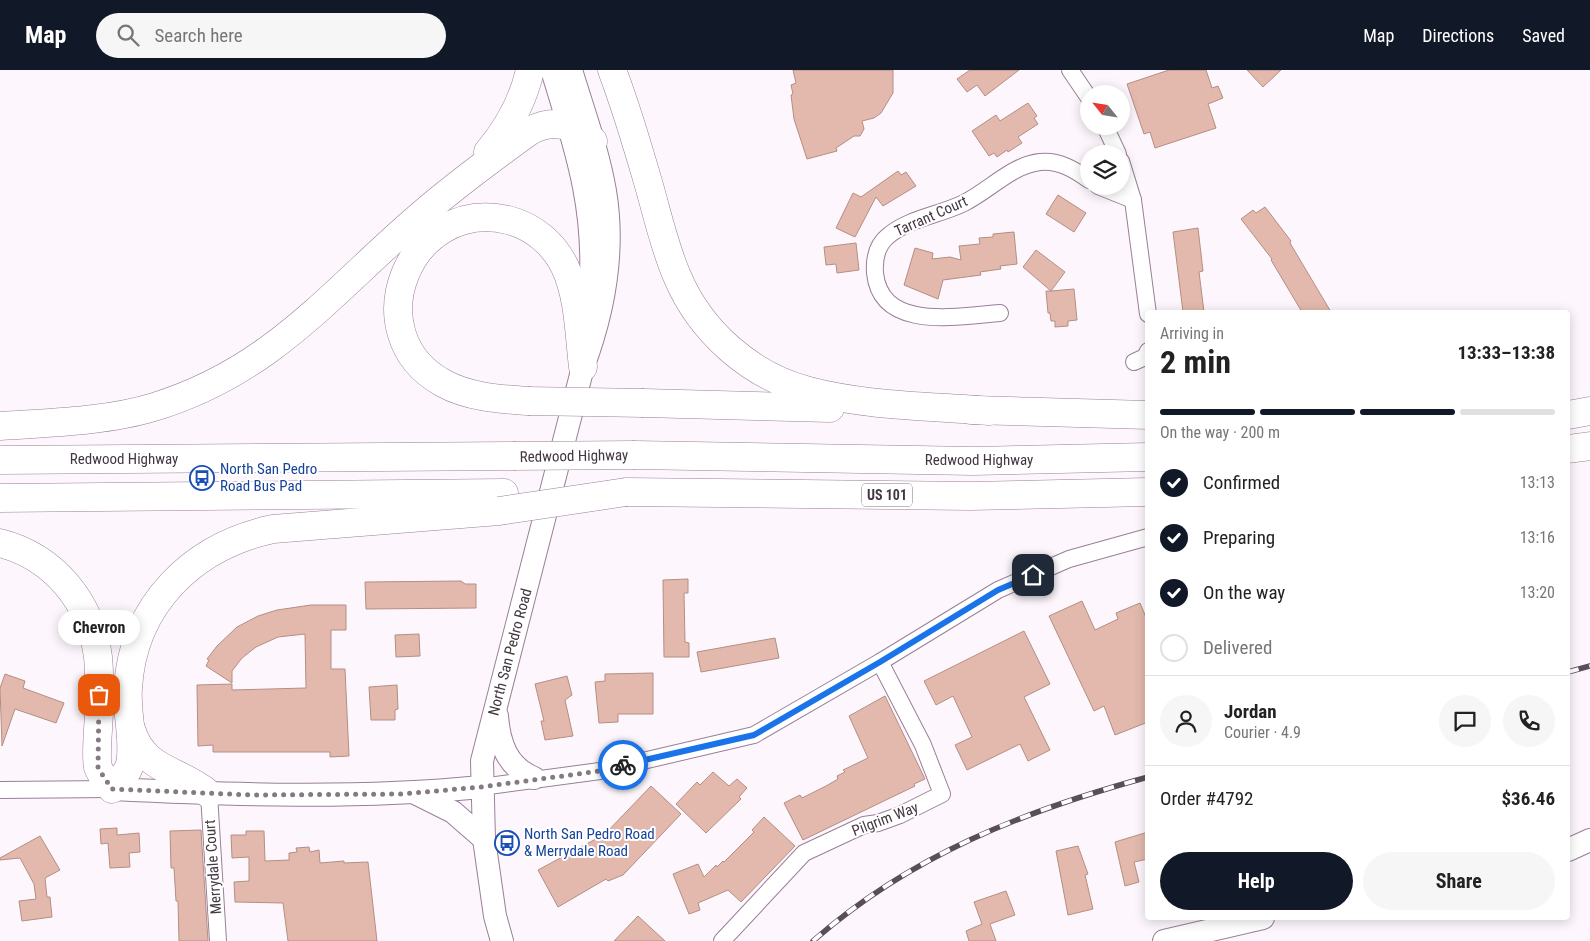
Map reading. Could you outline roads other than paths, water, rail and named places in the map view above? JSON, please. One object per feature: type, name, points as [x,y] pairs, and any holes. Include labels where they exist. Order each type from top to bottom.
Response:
[{"type":"highway","points":[[0,426],[133,412],[170,401],[219,381],[249,365],[292,334],[473,167],[498,139],[517,110],[530,70]]},
{"type":"highway","points":[[612,70],[630,119],[676,274],[698,314],[730,349],[768,376],[807,391],[841,398],[989,411]]},
{"type":"highway","points":[[414,221],[530,131],[548,124],[569,126],[593,142]]},
{"type":"highway","points":[[583,367],[571,284],[560,258],[545,239],[518,223],[496,218],[470,219],[439,231],[416,253],[408,266],[400,288],[399,318],[408,348],[423,367],[449,386],[476,395],[528,401],[1145,415]]},
{"type":"highway","points":[[1570,414],[1590,411]]},
{"type":"highway","points":[[1570,449],[1590,446]]},
{"type":"highway","name":"Redwood Highway","points":[[0,460],[635,455],[973,461],[1145,458]]},
{"type":"highway","name":"US 101","points":[[501,502],[626,492],[970,496],[1145,492]]},
{"type":"highway","points":[[0,498],[501,502]]},
{"type":"highway","points":[[0,543],[32,555],[53,570],[84,610],[98,658],[98,768],[112,789],[130,766],[127,703],[132,657],[150,613],[159,599],[182,572],[209,552],[240,537],[273,529],[501,502]]},
{"type":"highway","points":[[127,703],[133,736],[144,754],[160,767],[202,788],[209,794]]},
{"type":"main road","name":"North San Pedro Road","points":[[552,70],[583,176],[592,230],[591,284],[583,367]]},
{"type":"main road","name":"North San Pedro Road","points":[[502,941],[495,916],[484,840],[481,787],[482,761],[583,367],[601,307],[609,249],[605,192],[593,142],[571,70]]},
{"type":"main road","points":[[496,705],[498,731],[509,760],[519,772],[534,778]]},
{"type":"main road","points":[[112,789],[209,794],[357,795],[415,793],[481,787]]},
{"type":"main road","points":[[415,793],[453,812],[484,840]]},
{"type":"main road","points":[[1570,849],[1590,840]]},
{"type":"main road","points":[[1164,941],[1218,934],[1257,920]]},
{"type":"street","points":[[1070,70],[1080,85]]},
{"type":"street","name":"Tarrant Court","points":[[1000,313],[928,317],[909,314],[894,307],[882,296],[876,280],[875,261],[882,243],[895,230],[964,203],[1030,163],[1052,162],[1072,169],[1080,174]]},
{"type":"street","points":[[1130,190],[1133,200],[1147,310]]},
{"type":"street","points":[[1120,195],[1133,200]]},
{"type":"street","points":[[1134,362],[1145,356]]},
{"type":"street","points":[[481,787],[534,778],[600,771],[754,735],[880,662],[998,590],[1069,559],[1145,538]]},
{"type":"street","name":"Pilgrim Way","points":[[722,941],[804,853],[864,825],[900,816],[942,794],[923,745],[880,662]]},
{"type":"street","points":[[0,790],[112,789]]},
{"type":"street","name":"Merrydale Court","points":[[209,794],[218,941]]},
{"type":"railway","points":[[1570,671],[1590,666]]},
{"type":"railway","points":[[813,941],[850,911],[889,884],[929,860],[1013,821],[1102,790],[1145,778]]},
{"type":"place","name":"North San Pedro Road Bus Pad","points":[[202,478]]},
{"type":"place","name":"Chevron","points":[[99,695]]},
{"type":"place","name":"North San Pedro Road & Merrydale Road","points":[[507,843]]}]
